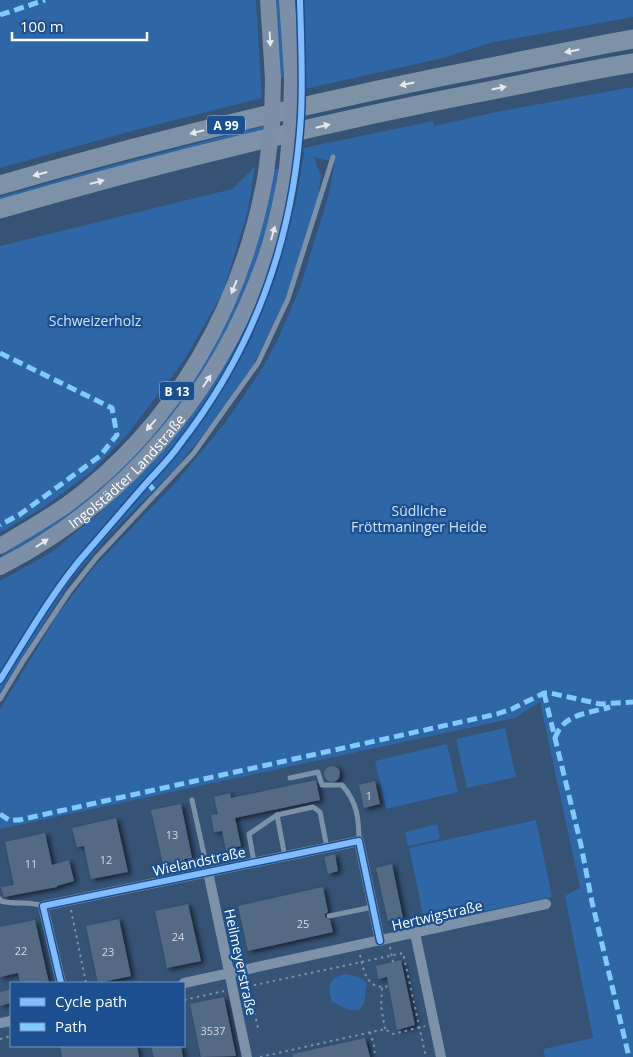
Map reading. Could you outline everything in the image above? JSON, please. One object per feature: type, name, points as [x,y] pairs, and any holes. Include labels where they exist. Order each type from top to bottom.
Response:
[{"type":"highway","name":"A 99","points":[[0,185],[152,143],[284,111],[454,74],[633,39]]},
{"type":"highway","name":"A 99","points":[[0,209],[299,131],[451,98],[633,63]]},
{"type":"main road","name":"Ingolstädter Landstraße","points":[[0,546],[66,505],[103,474],[138,439],[176,393],[201,356],[222,316],[253,234],[266,172],[272,124],[268,0]]},
{"type":"main road","name":"Ingolstädter Landstraße","points":[[0,567],[22,556],[69,525],[111,491],[146,458],[181,418],[227,347],[250,300],[267,253],[287,169],[291,124],[292,74],[287,0]]},
{"type":"street","name":"Wielandstraße","points":[[43,906],[359,841]]},
{"type":"street","points":[[359,841],[373,907],[384,940]]},
{"type":"street","name":"Heilmeyerstraße","points":[[208,872],[247,1057]]},
{"type":"street","name":"Hertwigstraße","points":[[185,983],[546,904]]},
{"type":"street","points":[[43,906],[60,982]]},
{"type":"street","points":[[415,933],[441,1057]]},
{"type":"lane","points":[[0,699],[69,592],[96,558],[192,454],[258,363],[288,299],[333,157]]},
{"type":"lane","points":[[290,778],[318,772],[322,786],[342,785],[352,796],[359,823],[359,841]]},
{"type":"lane","points":[[192,800],[208,872]]},
{"type":"lane","points":[[254,863],[249,834],[277,815],[313,807],[320,812],[327,848]]},
{"type":"lane","points":[[277,815],[285,857]]},
{"type":"lane","points":[[0,899],[9,903],[34,902],[43,906]]},
{"type":"lane","points":[[329,916],[373,907]]},
{"type":"path","points":[[69,901],[86,982]]},
{"type":"path","points":[[384,940],[393,962]]},
{"type":"path","points":[[358,946],[366,977],[374,985],[382,988],[389,986]]},
{"type":"path","points":[[185,1000],[403,953],[426,1057]]},
{"type":"path","points":[[249,986],[258,1028]]},
{"type":"path","points":[[382,988],[381,1006],[384,1029]]},
{"type":"path","points":[[260,1057],[384,1029],[393,1034],[434,1024]]},
{"type":"path","points":[[370,1032],[375,1049],[374,1057]]},
{"type":"green space","points":[[0,0],[256,0],[262,98],[128,132],[0,168]]},
{"type":"green space","points":[[274,0],[279,0],[283,19],[286,76],[280,79]]},
{"type":"green space","points":[[304,0],[633,0],[633,17],[490,43],[443,58],[305,89]]},
{"type":"green space","name":"Südliche Fröttmaninger Heide","points":[[633,87],[633,1057],[545,1057],[543,1049],[593,1038],[565,896],[580,888],[540,702],[515,718],[0,829],[0,709],[58,614],[94,567],[177,481],[225,423],[260,372],[277,341],[300,288],[328,197],[335,162],[314,157],[321,176],[318,199],[285,300],[253,366],[209,427],[177,467],[109,535],[71,580],[0,692],[0,683],[30,634],[75,569],[181,449],[224,387],[251,339],[277,274],[296,201],[304,154],[303,148],[433,121],[434,126],[496,112]]},
{"type":"green space","points":[[263,126],[262,132],[0,202],[0,197]]},
{"type":"green space","name":"Schweizerholz","points":[[255,167],[247,214],[223,292],[185,359],[127,435],[91,472],[44,507],[0,533],[0,246],[232,189]]},
{"type":"green space","points":[[273,169],[279,169],[267,229],[250,282],[229,329],[190,394],[134,461],[70,517],[0,559],[0,557],[39,530],[195,374]]},
{"type":"green space","points":[[287,211],[259,304],[243,339],[217,385],[178,440],[60,582],[0,677],[0,581],[52,552],[98,514],[154,459],[186,422],[231,351]]},
{"type":"green space","points":[[505,728],[516,777],[467,788],[456,739]]},
{"type":"green space","points":[[447,744],[458,792],[386,809],[375,761]]},
{"type":"green space","points":[[536,820],[552,897],[425,924],[409,848]]},
{"type":"green space","points":[[437,824],[440,839],[408,846],[405,832]]},
{"type":"green space","points":[[346,974],[359,977],[367,983],[364,1003],[359,1010],[349,1010],[332,1002],[329,991],[330,983],[336,977]]},
{"type":"building","points":[[332,766],[338,768],[340,774],[338,780],[332,782],[326,780],[324,774],[326,768]]},
{"type":"building","points":[[316,780],[320,800],[235,818],[241,846],[226,850],[222,831],[214,832],[211,815],[218,814],[214,797],[230,793],[231,798]]},
{"type":"building","points":[[375,781],[380,804],[364,808],[359,785]]},
{"type":"building","points":[[181,804],[192,858],[184,859],[187,869],[173,872],[170,862],[163,864],[151,810]]},
{"type":"building","points":[[116,818],[128,872],[91,879],[84,846],[77,847],[72,828]]},
{"type":"building","points":[[45,833],[52,865],[69,860],[74,881],[57,887],[4,897],[1,887],[14,885],[5,842]]},
{"type":"building","points":[[335,854],[338,871],[328,874],[324,857]]},
{"type":"building","points":[[392,864],[403,918],[388,921],[376,868]]},
{"type":"building","points":[[323,887],[328,912],[325,914],[325,917],[330,920],[333,932],[248,951],[238,906]]},
{"type":"building","points":[[188,904],[201,961],[167,968],[155,911]]},
{"type":"building","points":[[119,919],[131,976],[98,982],[86,926]]},
{"type":"building","points":[[35,920],[49,982],[20,982],[18,973],[0,977],[0,927]]},
{"type":"building","points":[[401,960],[415,1025],[397,1030],[387,977],[378,979],[376,966]]},
{"type":"building","points":[[10,989],[10,1003],[0,1006],[0,992]]},
{"type":"building","points":[[224,997],[236,1056],[201,1057],[190,1004]]},
{"type":"building","points":[[365,1038],[370,1057],[293,1057],[293,1054]]},
{"type":"building","points":[[60,1047],[137,1047],[139,1057],[62,1057]]},
{"type":"building","points":[[151,1047],[181,1047],[183,1057],[154,1057]]},
{"type":"marked path","points":[[0,15],[45,0]]},
{"type":"marked path","points":[[0,353],[112,408],[117,435],[100,456],[19,515],[0,525]]},
{"type":"marked path","points":[[147,482],[157,494]]},
{"type":"marked path","points":[[544,693],[629,1057]]},
{"type":"marked path","points":[[0,814],[9,820],[19,820],[497,714],[512,709],[544,693],[600,704],[633,702]]},
{"type":"marked path","points":[[555,738],[559,730],[570,719],[610,707]]},
{"type":"cycle path","points":[[0,680],[68,575],[171,456],[206,407],[230,369],[249,330],[266,289],[279,248],[290,205],[297,161],[302,101],[300,0]]},
{"type":"cycle path","points":[[61,982],[43,906],[359,841],[380,941]]}]
